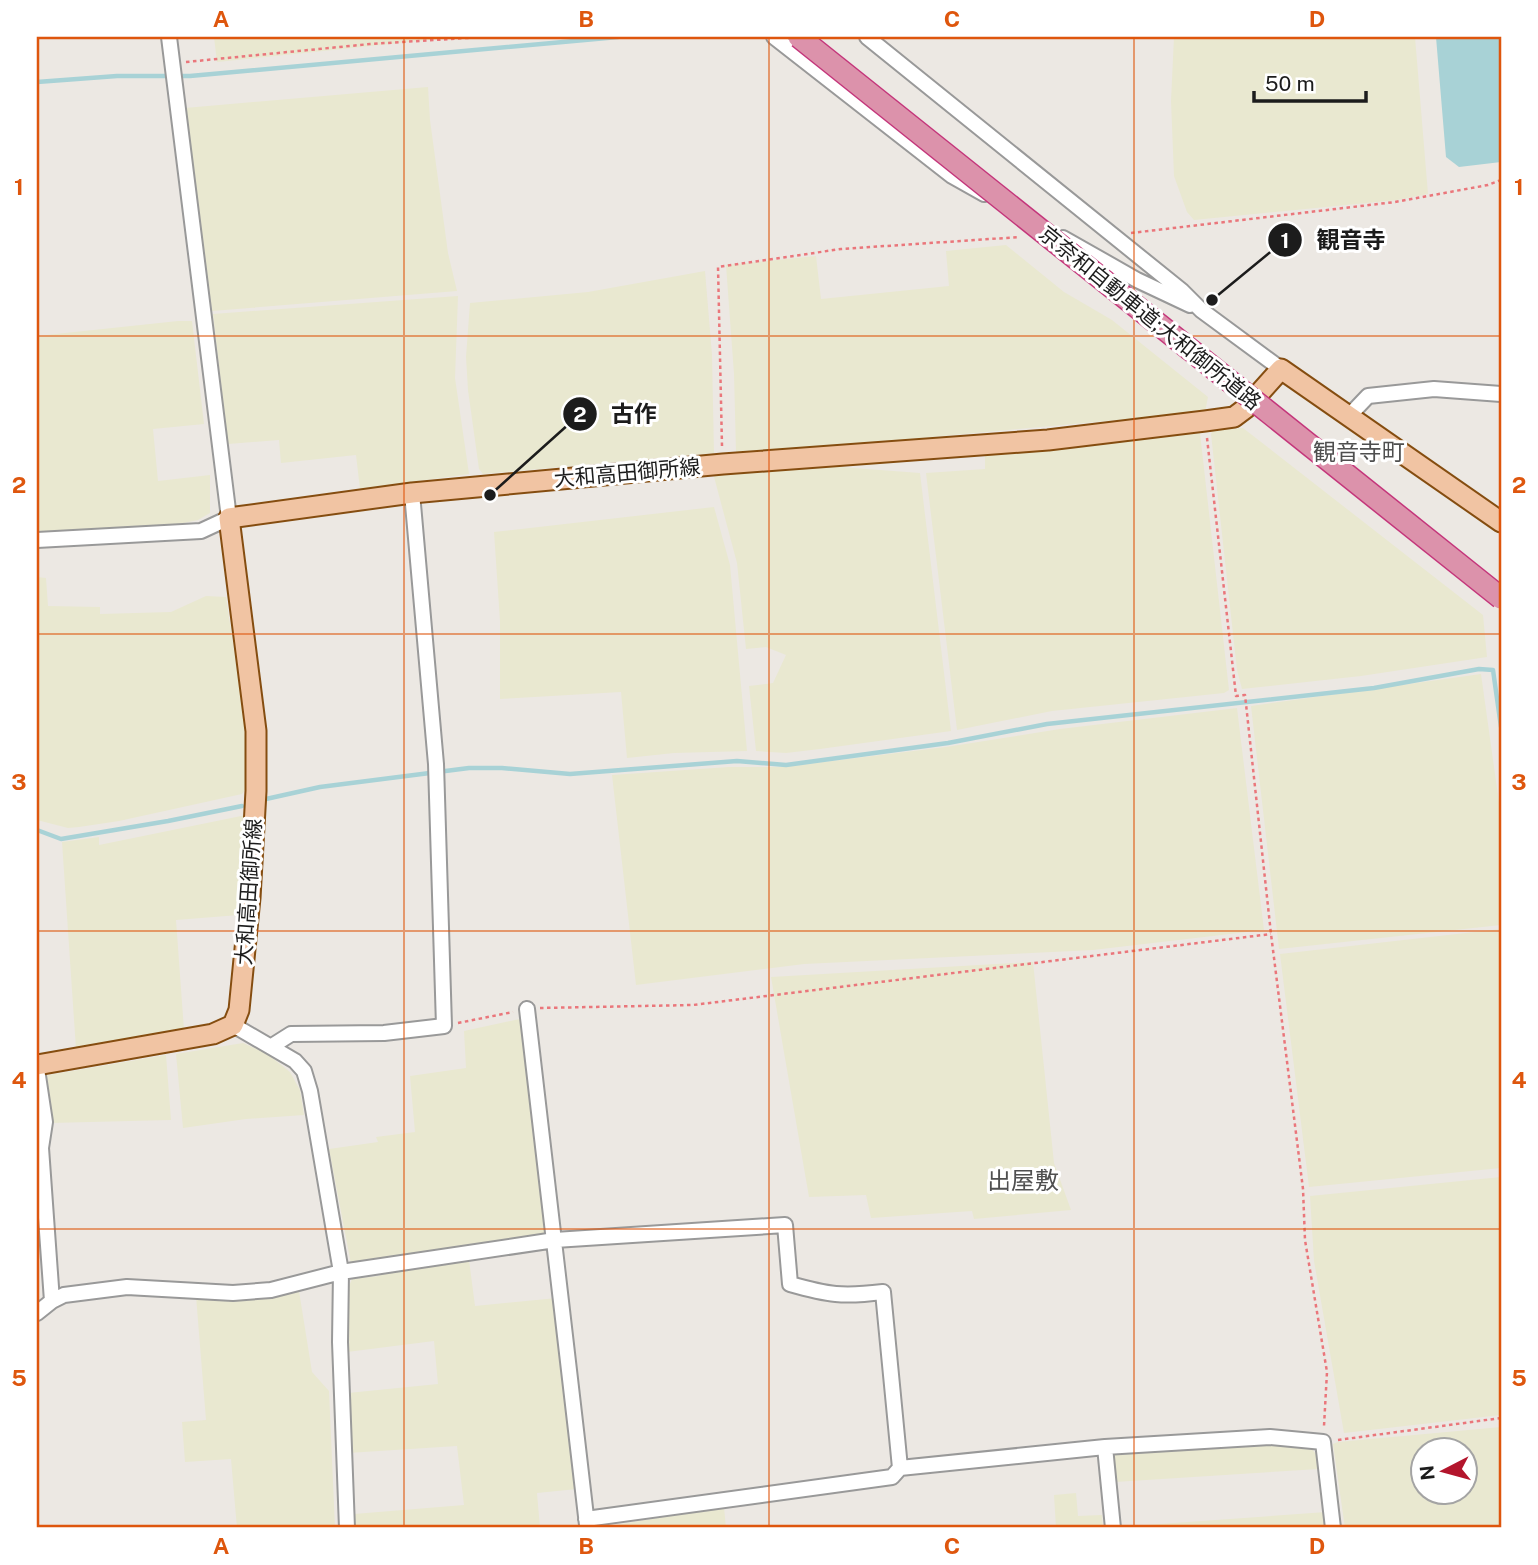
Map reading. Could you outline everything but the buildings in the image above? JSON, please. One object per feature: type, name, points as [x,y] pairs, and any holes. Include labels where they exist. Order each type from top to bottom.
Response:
[{"type":"highway","name":"京奈和自動車道;大和御所道路","points":[[799,37],[1501,598]]},
{"type":"main road","name":"大和高田御所線","points":[[233,1025],[242,993],[250,898],[256,791],[256,731],[229,518],[412,493],[723,464],[1048,440],[1234,417],[1247,408],[1281,369]]},
{"type":"main road","points":[[1281,369],[1501,522]]},
{"type":"main road","points":[[37,1067],[213,1034],[233,1025]]},
{"type":"street","points":[[37,540],[201,531],[229,518],[169,37]]},
{"type":"street","points":[[774,37],[952,176],[1137,280],[1201,310]]},
{"type":"street","points":[[867,37],[1182,291],[1201,310],[1281,369]]},
{"type":"street","points":[[1348,418],[1368,396],[1434,389],[1501,394]]},
{"type":"street","points":[[272,1046],[291,1034],[384,1033],[444,1026],[438,884],[437,771],[412,493]]},
{"type":"street","points":[[527,1009],[587,1524],[892,1477],[900,1468],[1105,1447],[1270,1437],[1323,1442],[1333,1528]]},
{"type":"street","points":[[233,1025],[295,1061],[304,1071],[310,1091],[341,1272],[340,1342],[347,1528]]},
{"type":"street","points":[[37,1067],[45,1122],[41,1148],[52,1301]]},
{"type":"street","points":[[37,1313],[64,1295],[127,1287],[233,1293],[271,1290],[341,1272],[555,1240],[785,1225],[790,1284],[830,1295],[850,1296],[883,1292],[900,1468]]},
{"type":"street","points":[[1105,1447],[1113,1528]]},
{"type":"path","points":[[172,63],[370,44],[483,37]]},
{"type":"path","points":[[1118,239],[1136,231],[1395,202],[1488,185],[1501,180]]},
{"type":"path","points":[[723,464],[718,267],[841,249],[1025,236]]},
{"type":"path","points":[[1205,421],[1236,696],[1245,695],[1303,1189],[1305,1240],[1327,1372],[1323,1442],[1501,1418]]},
{"type":"path","points":[[444,1026],[527,1009],[693,1005],[1271,934]]},
{"type":"green space","points":[[214,37],[457,37],[217,62]]},
{"type":"green space","points":[[1174,37],[1415,37],[1428,194],[1397,200],[1194,220],[1187,212],[1174,176],[1171,101]]},
{"type":"green space","points":[[428,87],[448,253],[457,291],[212,311],[185,108]]},
{"type":"green space","points":[[1006,245],[1064,292],[1112,320],[1208,397],[1205,412],[790,450],[736,452],[734,374],[726,265],[816,256],[821,299],[949,286],[946,251]]},
{"type":"green space","points":[[705,271],[712,355],[714,453],[483,474],[479,469],[468,390],[466,357],[470,303],[588,292]]},
{"type":"green space","points":[[458,296],[455,378],[469,474],[360,489],[356,455],[281,463],[279,440],[228,444],[213,314]]},
{"type":"green space","points":[[192,321],[204,424],[153,429],[158,481],[210,475],[210,513],[198,520],[174,525],[37,535],[37,336]]},
{"type":"green space","points":[[1243,428],[1483,615],[1487,657],[1361,676],[1242,689],[1237,670],[1211,434],[1213,430]]},
{"type":"green space","points":[[1200,433],[1229,690],[1224,693],[1052,711],[957,730],[926,473],[985,469],[985,452]]},
{"type":"green space","points":[[827,466],[920,473],[951,731],[786,753],[756,751],[749,686],[773,683],[786,655],[766,647],[746,649],[737,563],[713,473]]},
{"type":"green space","points":[[714,507],[730,565],[747,751],[674,753],[627,758],[621,692],[500,699],[500,621],[494,532]]},
{"type":"green space","points":[[37,577],[46,578],[48,606],[100,607],[100,614],[171,612],[206,596],[226,597],[243,711],[246,749],[245,790],[242,794],[79,827],[68,828],[37,820]]},
{"type":"green space","points":[[1481,674],[1501,817],[1501,925],[1279,949],[1251,706]]},
{"type":"green space","points":[[1237,708],[1264,930],[1093,950],[804,964],[636,985],[612,775],[729,767],[783,767]]},
{"type":"green space","points":[[246,815],[239,915],[176,920],[184,1030],[76,1049],[62,842],[99,837],[99,845]]},
{"type":"green space","points":[[1501,929],[1501,1168],[1309,1187],[1280,954]]},
{"type":"green space","points":[[1033,962],[1054,1163],[1071,1210],[974,1219],[972,1211],[871,1218],[866,1195],[809,1197],[771,977]]},
{"type":"green space","points":[[529,1017],[547,1233],[545,1238],[351,1264],[329,1149],[378,1142],[376,1137],[415,1132],[410,1076],[466,1068],[464,1031]]},
{"type":"green space","points":[[243,1043],[266,1053],[290,1072],[300,1090],[304,1115],[246,1119],[183,1128],[176,1054]]},
{"type":"green space","points":[[166,1055],[171,1120],[50,1123],[43,1076]]},
{"type":"green space","points":[[1501,1177],[1501,1415],[1344,1433],[1314,1261],[1310,1196]]},
{"type":"green space","points":[[469,1260],[475,1306],[557,1298],[577,1489],[537,1493],[540,1528],[355,1528],[354,1514],[464,1505],[457,1446],[348,1453],[348,1393],[438,1384],[434,1341],[347,1352],[347,1291],[352,1279],[379,1276],[383,1271]]},
{"type":"green space","points":[[299,1291],[312,1372],[329,1391],[335,1528],[237,1528],[231,1459],[185,1462],[182,1422],[206,1420],[196,1296],[275,1297]]},
{"type":"green space","points":[[1501,1427],[1501,1528],[1345,1528],[1333,1444],[1338,1442]]},
{"type":"green space","points":[[1273,1445],[1311,1448],[1316,1454],[1319,1469],[1115,1482],[1112,1455]]},
{"type":"green space","points":[[1076,1493],[1078,1516],[1102,1515],[1103,1528],[1056,1528],[1054,1495]]},
{"type":"green space","points":[[724,1507],[726,1528],[597,1528]]},
{"type":"green space","points":[[1326,1512],[1328,1528],[1118,1527]]},
{"type":"water","points":[[1436,37],[1501,37],[1501,162],[1459,167],[1446,157]]},
{"type":"waterway","points":[[37,82],[117,76],[190,76],[618,37]]},
{"type":"waterway","points":[[266,799],[320,787],[469,768],[570,774],[737,761],[786,765],[948,743],[1047,724],[1374,688],[1479,669],[1493,670],[1501,727]]},
{"type":"waterway","points":[[37,830],[61,839],[242,806]]},
{"type":"place","name":"観音寺","points":[[1212,300]]},
{"type":"place","name":"古作","points":[[490,495]]},
{"type":"district","name":"観音寺町","points":[[1359,452]]},
{"type":"district","name":"出屋敷","points":[[1023,1181]]}]
